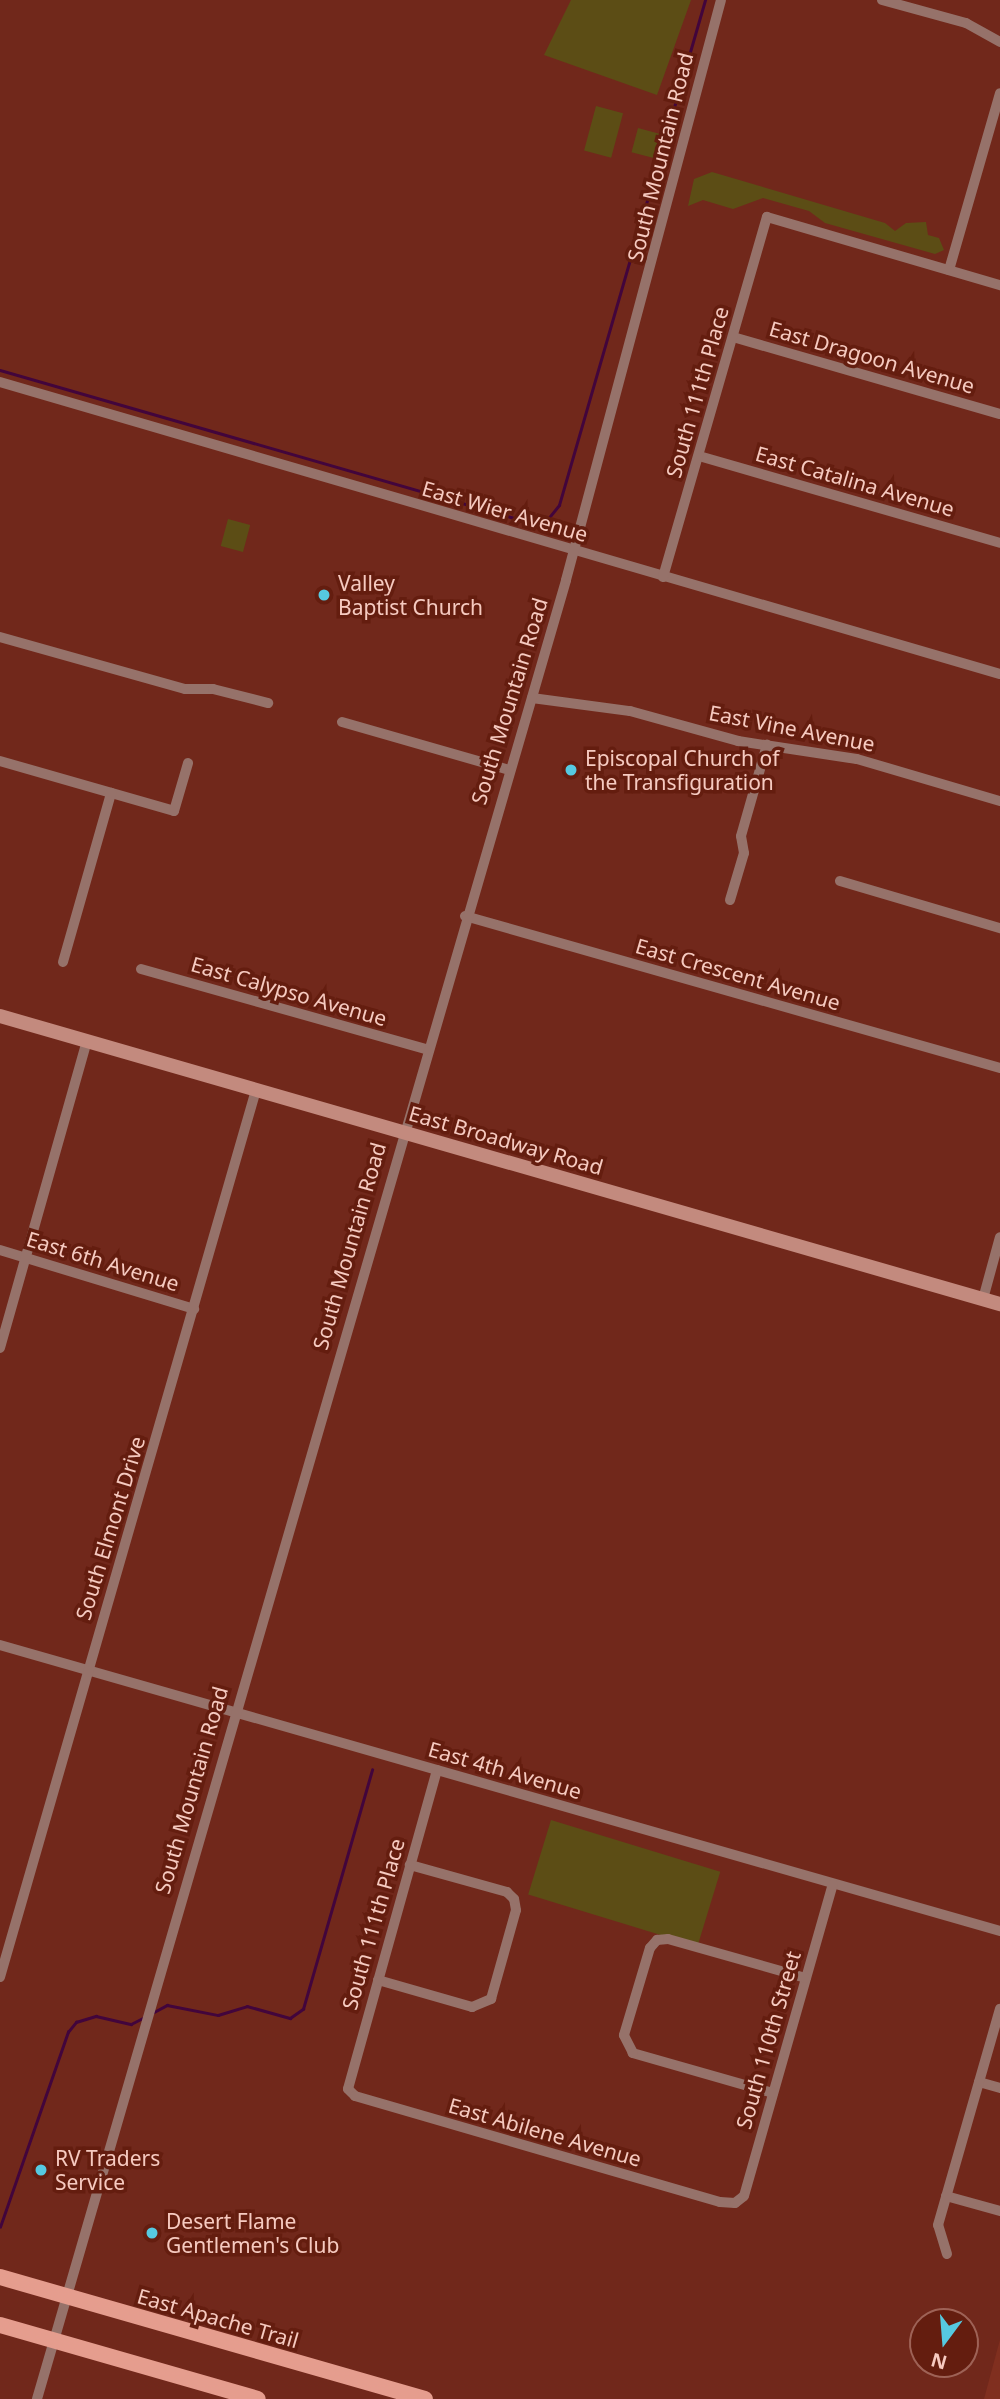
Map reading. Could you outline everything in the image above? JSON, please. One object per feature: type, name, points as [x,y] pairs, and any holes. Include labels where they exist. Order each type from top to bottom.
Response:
[{"type":"main road","name":"East Broadway Road","points":[[0,1016],[1000,1304]]},
{"type":"main road","name":"East Apache Trail","points":[[0,2277],[425,2399]]},
{"type":"main road","points":[[0,2325],[258,2399]]},
{"type":"street","name":"South Mountain Road","points":[[37,2399],[426,1049],[532,698],[678,175],[675,160],[721,0]]},
{"type":"street","points":[[882,0],[966,23],[1000,42]]},
{"type":"street","points":[[1000,93],[995,127],[949,270],[1000,285]]},
{"type":"street","name":"South 111th Place","points":[[663,577],[767,217],[949,270]]},
{"type":"street","name":"East Dragoon Avenue","points":[[733,337],[1000,414]]},
{"type":"street","name":"East Wier Avenue","points":[[0,382],[571,551],[1000,674]]},
{"type":"street","name":"East Catalina Avenue","points":[[699,457],[1000,543]]},
{"type":"street","points":[[0,637],[185,690],[213,689],[268,704]]},
{"type":"street","name":"East Vine Avenue","points":[[532,698],[630,710],[768,745],[857,759],[1000,801]]},
{"type":"street","points":[[342,722],[509,770]]},
{"type":"street","points":[[730,900],[744,853],[740,836],[768,745]]},
{"type":"street","points":[[0,761],[174,811],[188,763]]},
{"type":"street","points":[[63,962],[111,793]]},
{"type":"street","points":[[840,881],[1000,928]]},
{"type":"street","name":"East Crescent Avenue","points":[[465,916],[1000,1068]]},
{"type":"street","name":"East Calypso Avenue","points":[[141,969],[426,1049]]},
{"type":"street","points":[[0,1348],[87,1041]]},
{"type":"street","name":"South Elmont Drive","points":[[0,1977],[256,1090]]},
{"type":"street","points":[[983,1299],[1000,1237]]},
{"type":"street","name":"East 6th Avenue","points":[[0,1250],[194,1309]]},
{"type":"street","name":"East 4th Avenue","points":[[0,1645],[1000,1931]]},
{"type":"street","name":"South 111th Place","points":[[348,2089],[437,1770]]},
{"type":"street","points":[[378,1980],[472,2007],[484,2006],[491,1999],[516,1910],[514,1899],[508,1892],[410,1865]]},
{"type":"street","name":"South 110th Street","points":[[735,2203],[744,2196],[833,1884]]},
{"type":"street","points":[[773,2093],[633,2053],[626,2045],[624,2035],[650,1948],[657,1940],[806,1978]]},
{"type":"street","points":[[947,2254],[937,2225],[1000,2009]]},
{"type":"street","points":[[979,2082],[1000,2088]]},
{"type":"street","name":"East Abilene Avenue","points":[[348,2089],[368,2100],[735,2203]]},
{"type":"street","points":[[946,2196],[1000,2211]]},
{"type":"shaded area","points":[[571,0],[691,0],[657,95],[544,55]]},
{"type":"shaded area","points":[[596,106],[623,113],[611,158],[584,150]]},
{"type":"shaded area","points":[[638,128],[660,134],[654,158],[632,152]]},
{"type":"shaded area","points":[[712,172],[885,223],[895,231],[906,223],[926,222],[928,235],[939,238],[944,250],[935,254],[825,223],[809,211],[763,198],[733,209],[703,200],[688,206],[694,179]]},
{"type":"shaded area","points":[[228,519],[250,525],[243,552],[221,546]]},
{"type":"shaded area","points":[[551,1820],[720,1872],[697,1946],[528,1895]]},
{"type":"shaded area","points":[[1000,2340],[1000,2399],[984,2399],[998,2347]]},
{"type":"waterway","points":[[0,370],[528,522],[547,520],[559,505],[705,0]]},
{"type":"waterway","points":[[154,2012],[167,2005],[218,2015],[247,2006],[290,2018],[303,2009],[372,1770]]},
{"type":"waterway","points":[[0,2227],[68,2032],[76,2022],[96,2016],[131,2024],[145,2017]]},
{"type":"place","name":"Valley Baptist Church","points":[[324,595]]},
{"type":"place","name":"Episcopal Church of the Transfiguration","points":[[571,770]]},
{"type":"place","name":"RV Traders Service","points":[[41,2170]]},
{"type":"place","name":"Desert Flame Gentlemen's Club","points":[[152,2233]]}]
